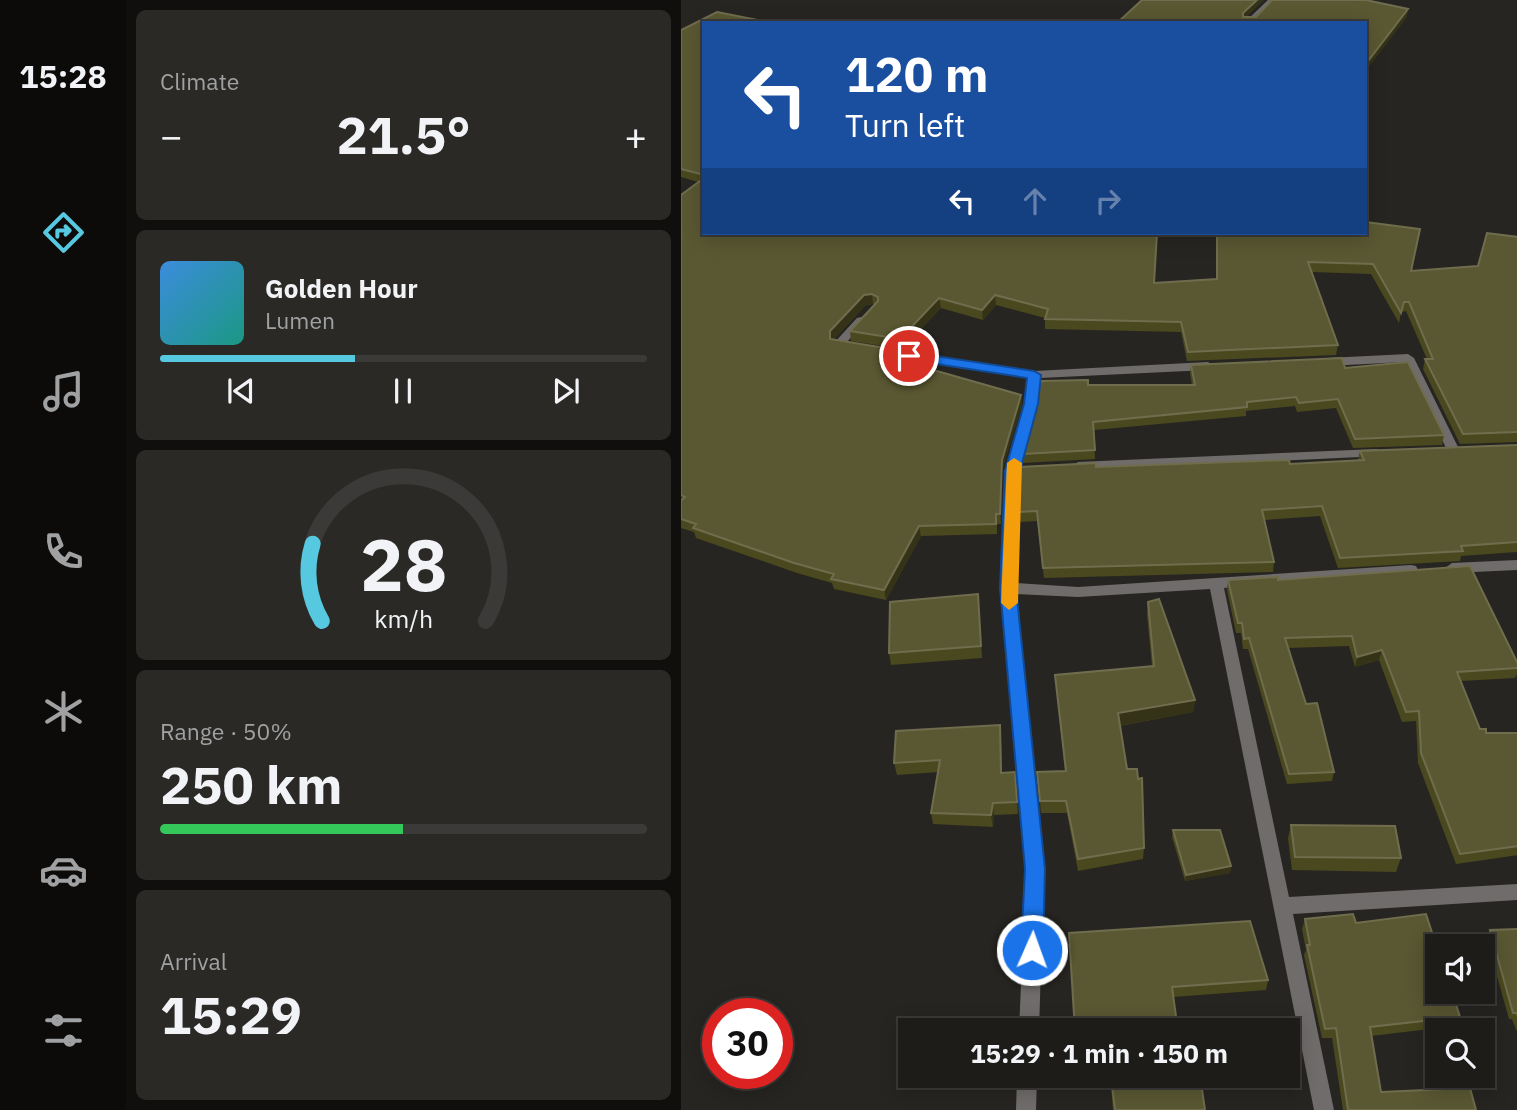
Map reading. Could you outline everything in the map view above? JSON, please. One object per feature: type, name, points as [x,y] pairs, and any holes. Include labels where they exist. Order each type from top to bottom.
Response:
[{"type":"street","points":[[1250,21],[1272,0]]},
{"type":"street","points":[[872,309],[838,345],[1034,375],[1227,366]]},
{"type":"street","points":[[1310,362],[1408,358],[1447,451],[1480,450]]},
{"type":"street","points":[[1029,1018],[1035,869],[1008,588],[1019,470],[1034,375]]},
{"type":"street","points":[[1068,467],[1385,453]]},
{"type":"street","points":[[1008,588],[1078,592],[1517,565]]},
{"type":"street","points":[[1216,582],[1324,1110]]},
{"type":"street","points":[[1282,906],[1517,892]]},
{"type":"street","points":[[1026,1110],[1027,1088]]},
{"type":"building","points":[[1142,0],[1257,0],[1243,13],[1243,17],[1256,17],[1272,0],[1366,0],[1408,9],[1367,62],[1367,21],[1119,21]]},
{"type":"building","points":[[717,12],[763,21],[702,21],[702,174],[681,169],[681,30]]},
{"type":"building","points":[[702,179],[702,235],[1157,235],[1154,283],[1217,279],[1217,235],[1367,235],[1367,222],[1420,229],[1411,271],[1478,266],[1487,233],[1518,237],[1518,432],[1463,434],[1425,359],[1433,359],[1409,302],[1404,302],[1401,313],[1373,264],[1308,262],[1338,345],[1188,352],[1181,322],[1045,319],[1048,309],[995,295],[982,310],[939,298],[900,339],[850,331],[878,301],[878,297],[872,294],[864,295],[830,331],[830,339],[891,349],[884,356],[1021,395],[1002,460],[1000,514],[996,514],[996,524],[919,526],[884,590],[831,579],[834,574],[693,528],[696,524],[681,519],[681,501],[685,497],[681,495],[681,195]]},
{"type":"building","points":[[1342,358],[1345,368],[1408,362],[1444,435],[1355,439],[1338,399],[1299,403],[1296,397],[1247,402],[1247,407],[1093,422],[1095,450],[1023,454],[1041,381],[1088,380],[1088,385],[1195,385],[1191,365]]},
{"type":"building","points":[[1518,445],[1518,542],[1461,546],[1463,551],[1340,558],[1322,506],[1262,510],[1274,562],[1043,568],[1037,511],[1019,512],[1020,467],[1289,460],[1290,464],[1364,460],[1360,451]]},
{"type":"building","points":[[1470,566],[1518,664],[1518,668],[1457,672],[1480,729],[1486,729],[1486,733],[1518,733],[1518,846],[1460,854],[1421,753],[1419,711],[1406,712],[1382,650],[1357,657],[1352,636],[1285,638],[1306,704],[1317,703],[1334,772],[1289,774],[1249,638],[1244,639],[1242,623],[1238,623],[1228,580],[1278,577],[1278,580]]},
{"type":"building","points":[[978,594],[981,646],[889,653],[890,602]]},
{"type":"building","points":[[1159,599],[1195,700],[1118,713],[1127,769],[1137,769],[1138,779],[1142,778],[1144,848],[1078,859],[1066,801],[1040,801],[1037,772],[1066,771],[1055,675],[1154,666],[1148,602]]},
{"type":"building","points":[[1000,725],[1001,773],[1015,772],[1017,802],[993,803],[991,815],[931,813],[940,760],[894,763],[896,731]]},
{"type":"building","points":[[1291,825],[1395,826],[1401,858],[1295,857]]},
{"type":"building","points":[[1173,830],[1220,830],[1231,866],[1186,875]]},
{"type":"building","points":[[1353,914],[1356,923],[1426,914],[1432,934],[1425,934],[1425,1004],[1456,1004],[1460,1017],[1425,1018],[1425,1021],[1370,1027],[1381,1092],[1470,1088],[1476,1110],[1348,1110],[1336,1028],[1325,1029],[1307,945],[1310,945],[1305,919]]},
{"type":"building","points":[[1250,921],[1268,980],[1172,987],[1176,1018],[1074,1018],[1069,933]]},
{"type":"building","points":[[1518,929],[1518,1015],[1513,1013],[1495,948],[1495,934],[1491,934],[1490,930]]},
{"type":"building","points":[[1112,1088],[1202,1088],[1205,1110],[1115,1110]]},
{"type":"slow traffic","points":[[1009,603],[1014,463]]},
{"type":"route","points":[[909,356],[1034,375],[1031,404],[1012,471],[1008,588],[1035,869],[1032,950]]}]
